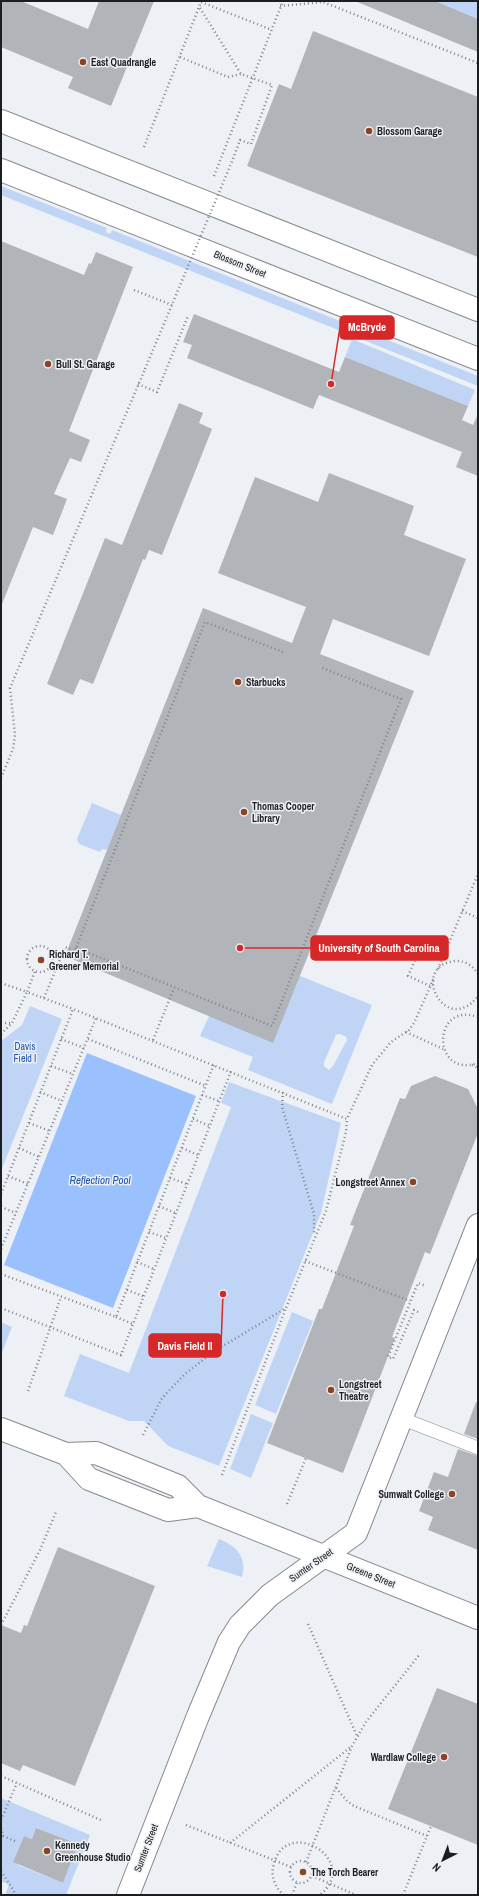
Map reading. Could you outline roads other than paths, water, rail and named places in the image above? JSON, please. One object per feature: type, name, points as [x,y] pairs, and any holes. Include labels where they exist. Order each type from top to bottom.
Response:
[{"type":"street","points":[[1,121],[478,310]]},
{"type":"street","name":"Blossom Street","points":[[1,170],[478,359]]},
{"type":"street","name":"Sumter Street","points":[[128,1895],[198,1716],[229,1642],[240,1625],[270,1595],[356,1533],[403,1419],[478,1225]]},
{"type":"street","name":"Greene Street","points":[[1,1429],[66,1454],[96,1453],[178,1486],[198,1506],[478,1618]]},
{"type":"lane","points":[[403,1419],[478,1448]]},
{"type":"water","name":"Reflection Pool","points":[[87,1053],[196,1096],[113,1308],[4,1265]]},
{"type":"place","name":"East Quadrangle","points":[[83,62]]},
{"type":"place","name":"Blossom Garage","points":[[369,131]]},
{"type":"place","name":"Bull St. Garage","points":[[48,364]]},
{"type":"place","name":"McBryde","points":[[331,384]]},
{"type":"place","name":"Starbucks","points":[[238,682]]},
{"type":"place","name":"Thomas Cooper Library","points":[[244,812]]},
{"type":"place","name":"University of South Carolina","points":[[240,948]]},
{"type":"place","name":"Richard T. Greener Memorial","points":[[41,960]]},
{"type":"place","name":"Longstreet Annex","points":[[413,1182]]},
{"type":"place","name":"Davis Field ll","points":[[223,1294]]},
{"type":"place","name":"Longstreet Theatre","points":[[331,1390]]},
{"type":"place","name":"Sumwalt College","points":[[452,1494]]},
{"type":"place","name":"Wardlaw College","points":[[444,1757]]},
{"type":"place","name":"Kennedy Greenhouse Studio","points":[[47,1851]]},
{"type":"place","name":"The Torch Bearer","points":[[303,1872]]},
{"type":"park label","name":"Davis Field I","points":[[25,1052]]}]
